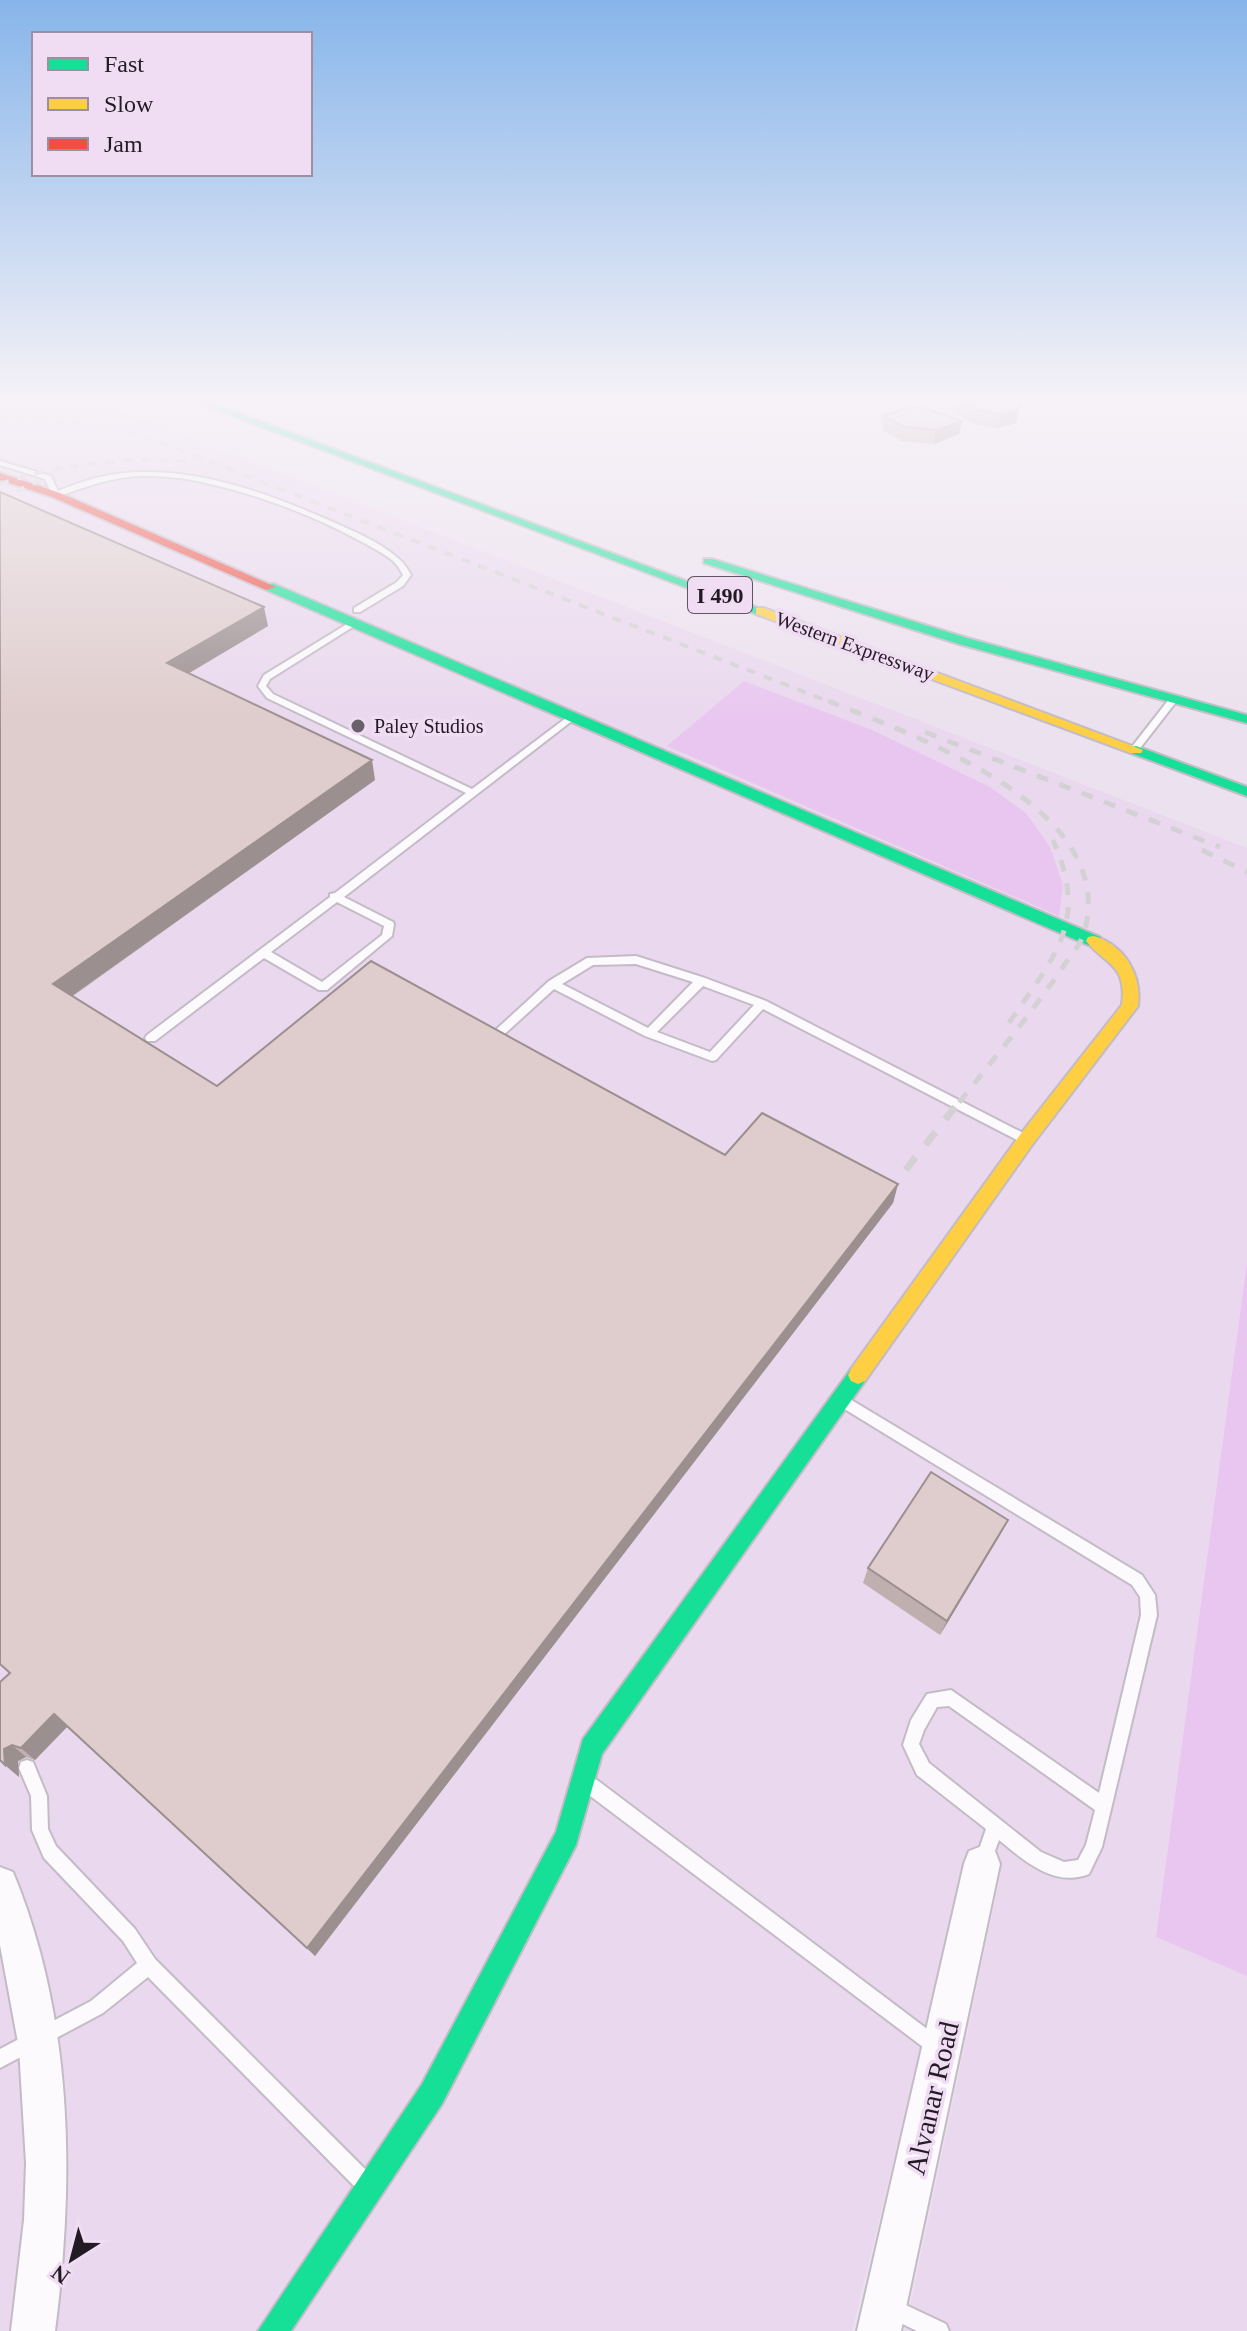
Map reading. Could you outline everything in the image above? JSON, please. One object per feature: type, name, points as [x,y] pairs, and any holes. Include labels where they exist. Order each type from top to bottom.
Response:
[{"type":"main road","points":[[88,508],[356,616],[573,717],[1084,935],[1128,967],[1135,986],[1130,1006],[1026,1140],[592,1748],[560,1850],[432,2094],[273,2331]]},
{"type":"main road","name":"Western Expressway","points":[[485,508],[1247,792]]},
{"type":"main road","name":"Western Expressway","points":[[692,555],[948,636],[1247,719]]},
{"type":"street","name":"Alvanar Road","points":[[882,2318],[982,1864]]},
{"type":"street","points":[[0,1885],[21,1941],[40,2038],[45,2183],[42,2280],[33,2331]]},
{"type":"lane","points":[[284,508],[364,539],[406,570],[407,575],[400,584],[267,677],[262,686],[270,696],[471,792]]},
{"type":"lane","points":[[1134,750],[1173,700]]},
{"type":"lane","points":[[151,1038],[573,717]]},
{"type":"lane","points":[[262,952],[323,987],[387,936],[389,924],[334,896]]},
{"type":"lane","points":[[494,1037],[553,984],[591,961],[636,960],[762,1004],[1026,1140]]},
{"type":"lane","points":[[649,1033],[701,981]]},
{"type":"lane","points":[[553,984],[649,1033],[712,1057],[762,1004]]},
{"type":"lane","points":[[840,1400],[1137,1580],[1147,1595],[1149,1615],[1094,1847],[1083,1868],[1064,1870],[1035,1858],[923,1769],[911,1745],[917,1726],[933,1700],[951,1698],[1103,1806]]},
{"type":"lane","points":[[27,1768],[39,1796],[40,1830],[50,1852],[129,1935],[149,1965],[371,2189]]},
{"type":"lane","points":[[583,1779],[943,2051]]},
{"type":"lane","points":[[982,1864],[995,1827]]},
{"type":"lane","points":[[0,2059],[97,2007],[149,1965]]},
{"type":"lane","points":[[882,2318],[939,2331]]},
{"type":"shaded area","points":[[0,508],[371,508],[1247,848],[1247,1262],[1156,1937],[1247,1976],[1247,2331],[905,2331],[1001,1872],[967,1859],[852,2331],[0,2331]]},
{"type":"shaded area","points":[[744,681],[872,730],[990,787],[1026,813],[1050,847],[1063,885],[1059,916],[667,746]]},
{"type":"shaded area","points":[[1247,1262],[1247,1976],[1156,1937]]},
{"type":"building","points":[[0,508],[36,508],[264,607],[167,663],[372,760],[53,984],[217,1086],[371,961],[725,1155],[762,1113],[898,1184],[307,1948],[54,1714],[21,1748],[12,1745],[4,1749],[5,1765],[0,1760],[0,1682],[10,1673],[0,1664]]},
{"type":"building","points":[[931,1472],[1008,1520],[947,1621],[868,1568]]},
{"type":"railway","points":[[329,508],[831,702]]},
{"type":"railway","points":[[831,702],[957,756],[1002,783],[1042,814],[1072,849],[1087,889],[1084,933],[1078,945],[1026,1018],[958,1104]]},
{"type":"railway","points":[[925,732],[1220,847]]},
{"type":"railway","points":[[1009,1023],[1040,978],[1062,938],[1068,894],[1064,869],[1053,840]]},
{"type":"railway","points":[[1202,850],[1247,872]]},
{"type":"railway","points":[[886,1195],[959,1102]]},
{"type":"traffic: fast","points":[[484,508],[760,611]]},
{"type":"traffic: fast","points":[[708,561],[963,641],[1247,719]]},
{"type":"traffic: fast","points":[[270,587],[1094,941]]},
{"type":"traffic: fast","points":[[1136,750],[1247,792]]},
{"type":"traffic: fast","points":[[273,2331],[432,2094],[567,1836],[592,1748],[858,1375]]},
{"type":"traffic: slow","points":[[760,611],[1136,750]]},
{"type":"traffic: slow","points":[[858,1375],[1026,1140],[1130,1006],[1129,975],[1119,960],[1094,941]]},
{"type":"traffic: jam","points":[[86,508],[270,587]]},
{"type":"place","name":"Paley Studios","points":[[358,726]]}]
